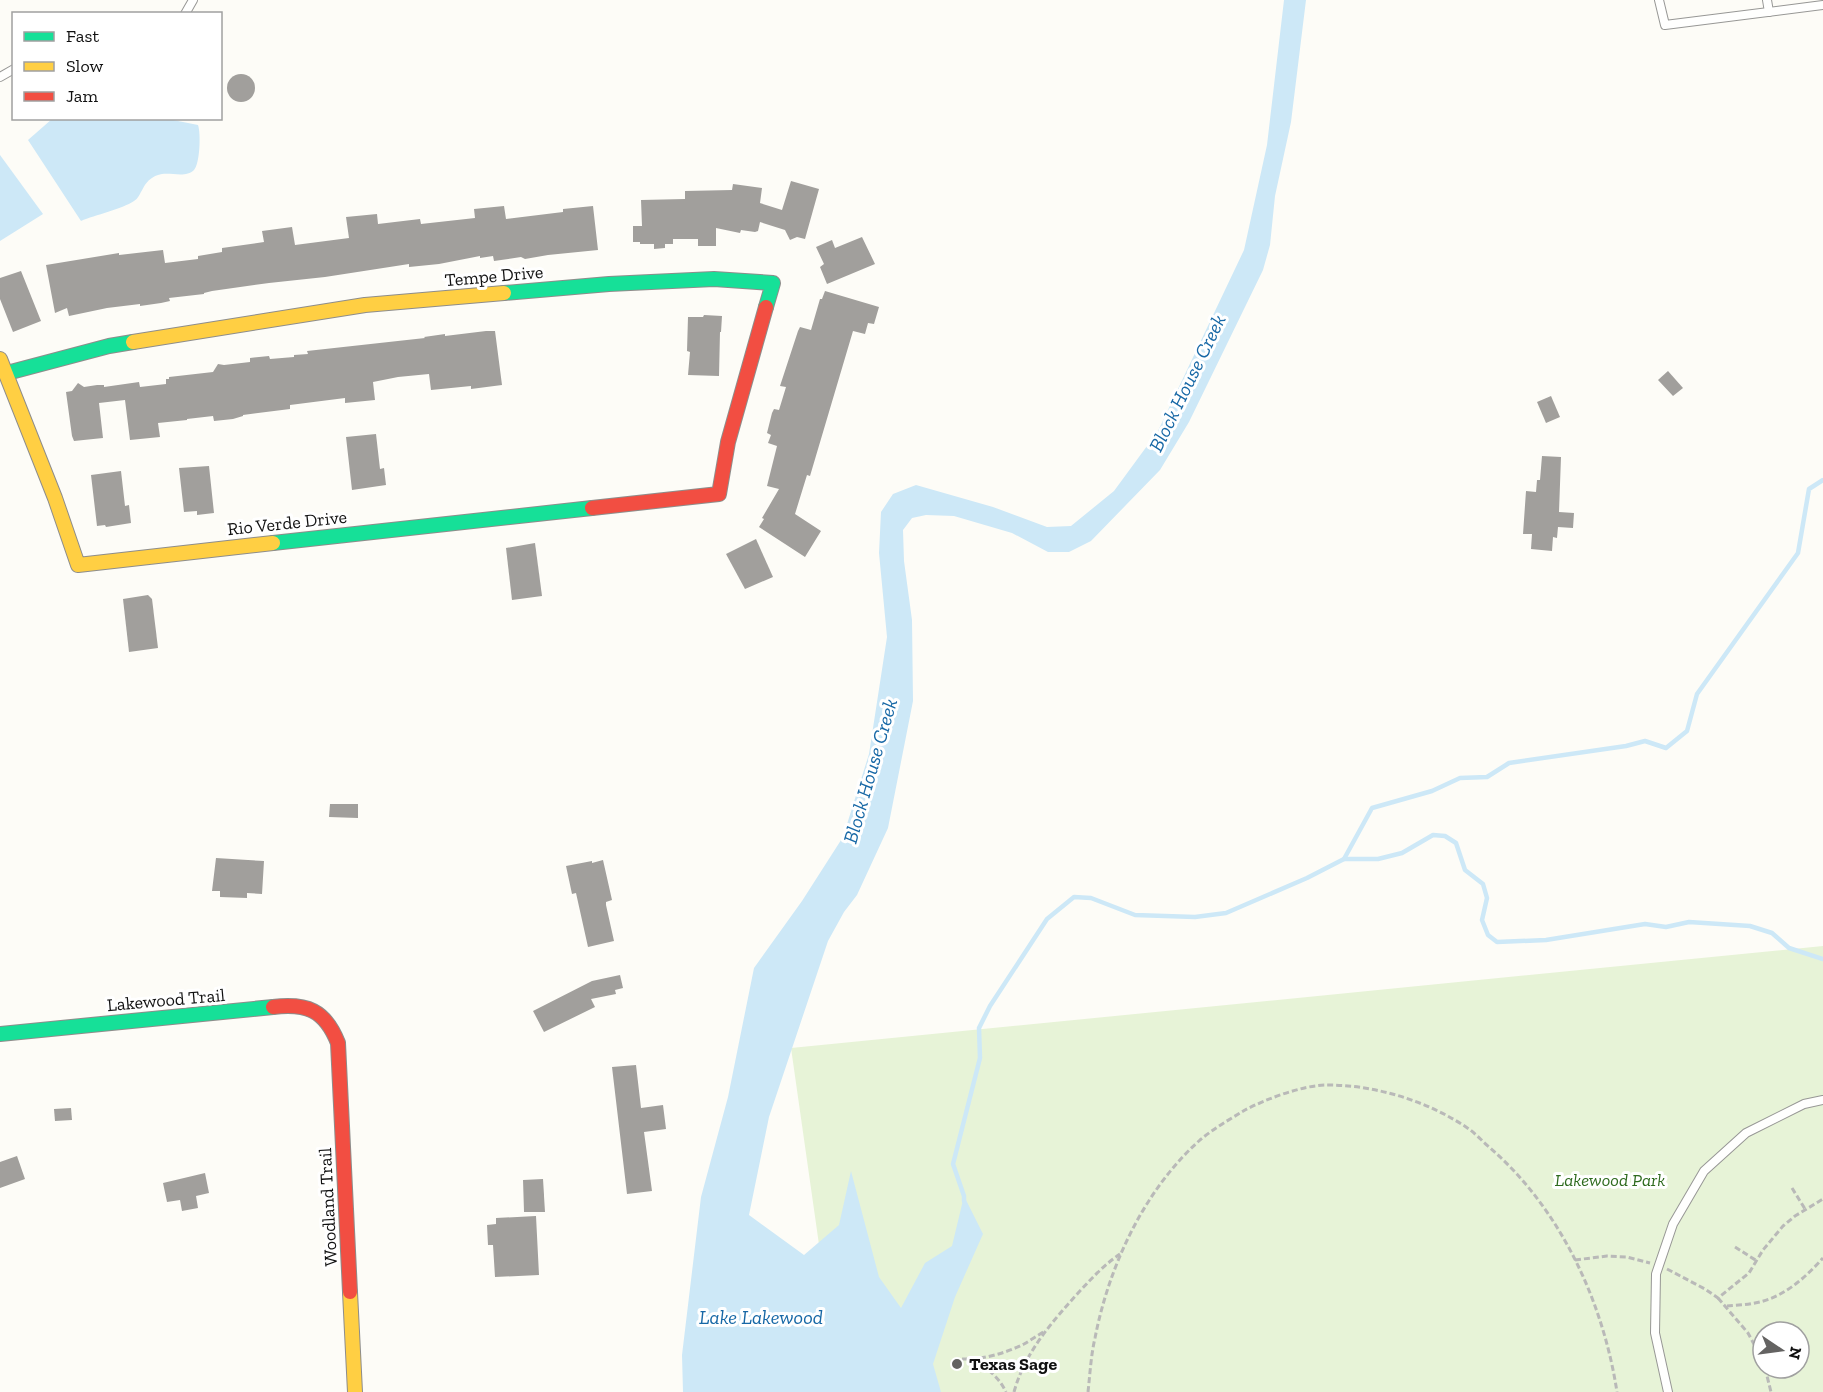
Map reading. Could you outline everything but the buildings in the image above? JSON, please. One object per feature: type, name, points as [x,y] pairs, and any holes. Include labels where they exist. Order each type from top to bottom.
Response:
[{"type":"street","name":"Tempe Drive","points":[[7,373],[109,346],[365,305],[621,284],[714,279],[773,284],[728,442],[719,494]]},
{"type":"street","name":"Rio Verde Drive","points":[[0,359],[55,498],[78,565],[719,494]]},
{"type":"street","name":"Lakewood Trail","points":[[0,1034],[252,1010],[284,1004],[299,1005],[312,1010],[329,1023]]},
{"type":"street","name":"Woodland Trail","points":[[329,1023],[338,1043],[355,1392]]},
{"type":"lane","points":[[1659,0],[1665,25],[1823,6]]},
{"type":"lane","points":[[1767,0],[1769,12]]},
{"type":"lane","points":[[1668,1392],[1656,1333],[1656,1274],[1673,1224],[1704,1171],[1746,1133],[1804,1104],[1823,1100]]},
{"type":"path","points":[[1088,1392],[1094,1340],[1101,1310],[1121,1253],[1157,1190],[1178,1163],[1201,1140],[1231,1118],[1261,1101],[1325,1085],[1363,1088],[1399,1096],[1437,1111],[1469,1129],[1501,1157],[1530,1188],[1555,1224],[1575,1260],[1592,1299],[1605,1339],[1617,1392]]},
{"type":"path","points":[[1792,1188],[1805,1209]]},
{"type":"path","points":[[1718,1298],[1749,1273],[1782,1226],[1822,1200]]},
{"type":"path","points":[[1736,1246],[1757,1261]]},
{"type":"path","points":[[1014,1392],[1032,1351],[1046,1330],[1099,1271],[1121,1253]]},
{"type":"path","points":[[1575,1260],[1606,1256],[1627,1257],[1659,1266],[1686,1278],[1718,1298],[1751,1339]]},
{"type":"path","points":[[1726,1306],[1756,1303],[1774,1297],[1802,1279],[1823,1258]]},
{"type":"path","points":[[962,1359],[974,1360],[1012,1349],[1046,1330]]},
{"type":"path","points":[[974,1360],[998,1378],[1006,1392]]},
{"type":"green space","name":"Lakewood Park","points":[[1823,946],[1823,1392],[840,1392],[791,1048]]},
{"type":"water","name":"Lake Lakewood","points":[[1284,0],[1306,0],[1291,122],[1275,196],[1270,245],[1263,270],[1189,422],[1160,470],[1091,541],[1069,552],[1048,552],[1012,533],[954,516],[926,515],[912,518],[903,530],[904,561],[912,620],[913,701],[888,828],[857,895],[844,912],[828,941],[769,1117],[749,1215],[804,1255],[839,1225],[851,1171],[879,1277],[901,1308],[925,1263],[952,1246],[964,1196],[983,1234],[955,1297],[933,1364],[941,1392],[683,1392],[682,1355],[701,1197],[728,1097],[754,968],[802,901],[843,837],[869,754],[887,637],[879,553],[881,512],[893,494],[916,485],[993,507],[1047,527],[1071,526],[1114,491],[1158,431],[1244,250],[1267,145]]},
{"type":"water","points":[[51,120],[173,120],[198,125],[198,162],[190,173],[162,174],[153,177],[145,184],[134,201],[81,221],[28,140]]},
{"type":"water","points":[[0,155],[43,214],[0,241]]},
{"type":"waterway","points":[[1344,859],[1372,808],[1432,791],[1460,778],[1487,777],[1509,763],[1626,746],[1645,741],[1666,748],[1687,731],[1697,694],[1798,553],[1809,489],[1823,480]]},
{"type":"waterway","points":[[964,1201],[953,1164],[980,1058],[979,1028],[990,1006],[1047,919],[1074,897],[1091,898],[1135,915],[1195,917],[1226,913],[1307,878],[1344,859],[1378,859],[1402,853],[1433,835],[1445,836],[1456,843],[1465,870],[1483,884],[1487,898],[1482,920],[1488,935],[1497,942],[1546,940],[1645,924],[1666,927],[1689,922],[1750,926],[1772,933],[1789,948],[1823,959]]},
{"type":"traffic: fast","points":[[504,293],[609,284],[714,279],[773,283],[766,307]]},
{"type":"traffic: fast","points":[[7,373],[109,346],[133,342]]},
{"type":"traffic: fast","points":[[273,543],[592,508]]},
{"type":"traffic: fast","points":[[0,1034],[273,1007]]},
{"type":"traffic: slow","points":[[133,342],[365,305],[504,293]]},
{"type":"traffic: slow","points":[[0,359],[55,498],[78,565],[273,543]]},
{"type":"traffic: slow","points":[[350,1292],[355,1392]]},
{"type":"traffic: jam","points":[[592,508],[719,494],[728,442],[766,307]]},
{"type":"traffic: jam","points":[[273,1007],[296,1006],[313,1011],[327,1023],[338,1043],[350,1292]]},
{"type":"place","name":"Texas Sage","points":[[957,1364]]},
{"type":"water label","name":"Block House Creek","points":[[1187,383]]},
{"type":"water label","name":"Block House Creek","points":[[870,771]]}]
